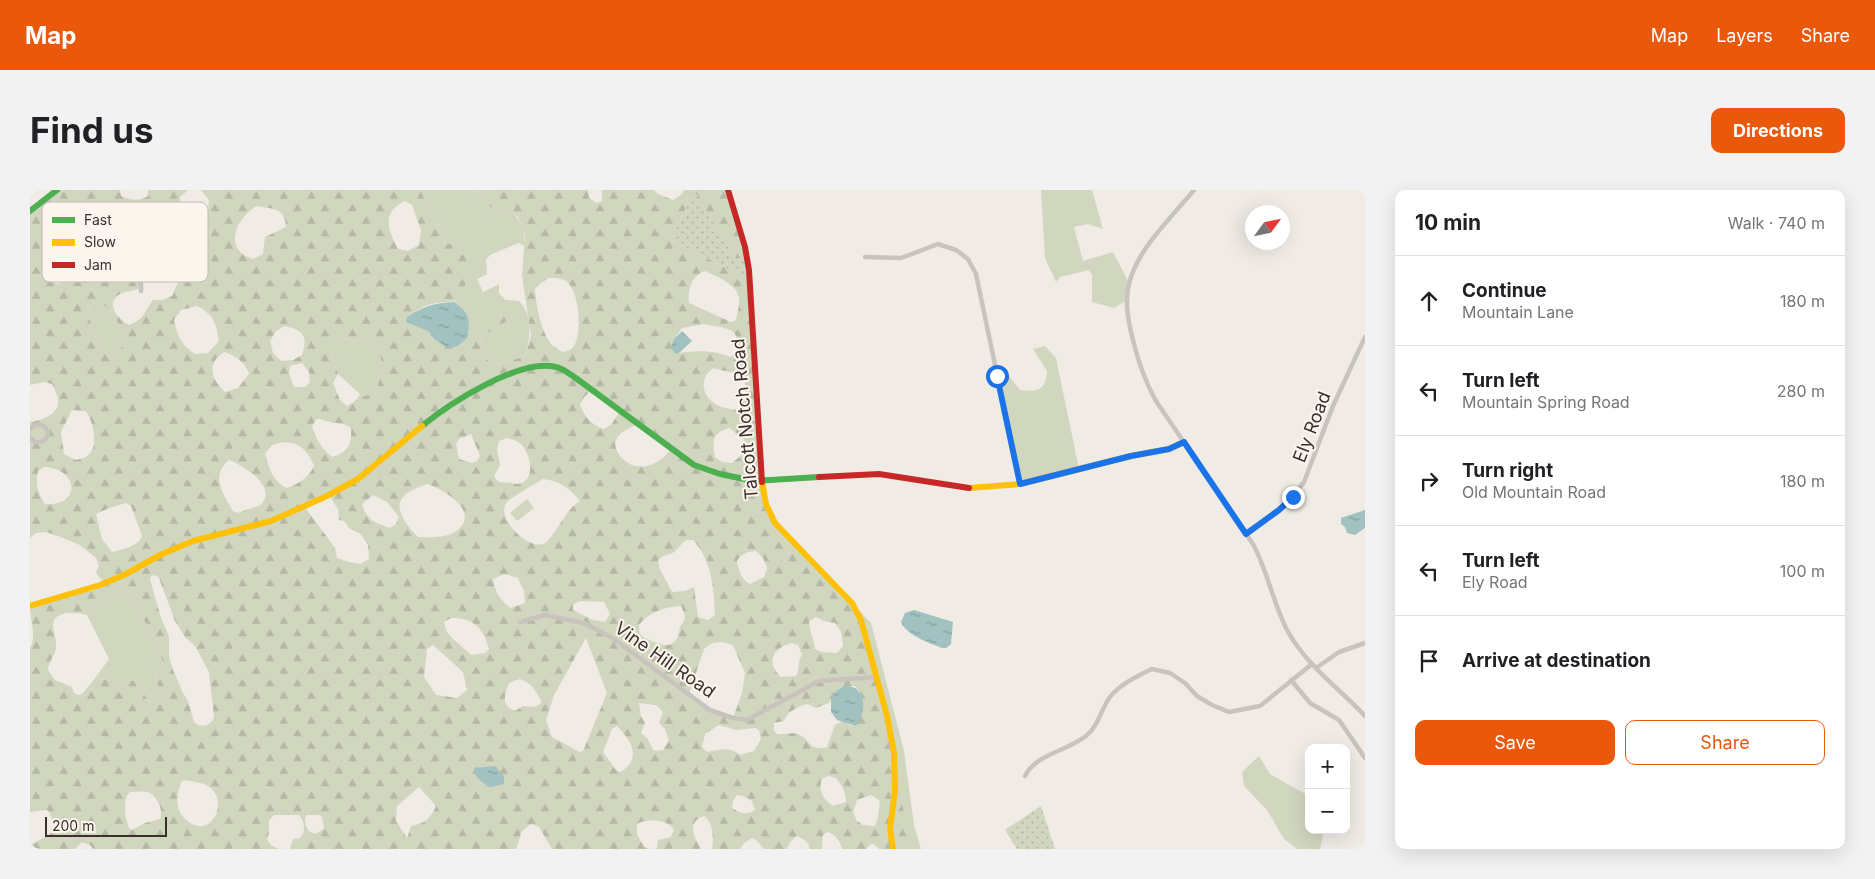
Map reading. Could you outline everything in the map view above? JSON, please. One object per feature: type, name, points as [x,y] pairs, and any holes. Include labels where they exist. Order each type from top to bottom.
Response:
[{"type":"main road","points":[[30,211],[57,190]]},
{"type":"main road","name":"Talcott Notch Road","points":[[728,190],[745,247],[748,264],[762,481],[766,504],[776,524],[852,603],[861,620],[888,722],[894,753],[895,792],[890,829],[893,849]]},
{"type":"main road","points":[[30,606],[100,585],[124,575],[162,554],[193,541],[271,521],[327,496],[358,479],[428,421],[476,389],[513,373],[541,366],[557,367],[573,376],[694,465],[720,474],[754,481],[879,474],[973,489],[1020,484],[1131,456],[1169,449],[1184,442]]},
{"type":"street","points":[[1194,190],[1157,233],[1131,276],[1127,298],[1131,333],[1144,377],[1156,401],[1263,562],[1276,606],[1298,648],[1365,716]]},
{"type":"street","points":[[46,199],[49,202]]},
{"type":"street","points":[[865,257],[901,258],[938,244],[956,250],[968,259],[976,274],[1020,484]]},
{"type":"street","points":[[140,282],[141,291]]},
{"type":"street","name":"Ely Road","points":[[1246,534],[1287,503],[1304,482],[1333,406],[1365,337]]},
{"type":"street","points":[[30,429],[35,424],[42,424],[48,433],[42,442],[35,442],[30,437]]},
{"type":"street","name":"Vine Hill Road","points":[[520,622],[545,615],[584,623],[611,637],[710,710],[733,718],[747,720],[819,681],[876,677]]},
{"type":"street","points":[[1316,668],[1339,652],[1365,643]]},
{"type":"street","points":[[1025,776],[1028,770],[1041,759],[1067,748],[1088,735],[1098,721],[1110,696],[1131,679],[1152,669],[1170,673],[1185,683],[1198,696],[1212,705],[1229,712],[1260,706],[1312,664]]},
{"type":"street","points":[[1292,680],[1310,703],[1339,720],[1365,758]]},
{"type":"green space","points":[[57,190],[120,190],[121,196],[135,200],[148,196],[148,190],[188,190],[180,197],[180,202],[42,202],[42,282],[54,282],[57,284],[66,282],[139,282],[139,288],[120,294],[113,302],[114,311],[129,325],[141,317],[153,300],[163,300],[173,295],[179,282],[208,282],[209,200],[201,190],[421,190],[446,244],[467,242],[473,260],[461,299],[429,305],[407,317],[428,331],[434,339],[468,337],[475,328],[499,310],[504,310],[507,321],[482,336],[481,345],[483,352],[486,358],[493,364],[525,357],[531,335],[522,276],[525,235],[518,217],[511,210],[501,211],[498,214],[480,196],[479,190],[588,190],[589,198],[597,203],[602,201],[602,190],[654,190],[658,194],[673,200],[682,194],[684,190],[728,190],[747,258],[735,258],[694,191],[671,240],[749,279],[758,424],[768,511],[857,610],[890,729],[895,791],[900,795],[912,849],[879,849],[874,844],[871,844],[866,849],[842,849],[837,839],[828,832],[823,835],[822,849],[810,849],[806,841],[797,836],[790,842],[787,849],[764,849],[752,838],[744,843],[740,849],[712,849],[712,831],[709,822],[704,816],[698,819],[693,826],[694,835],[701,849],[655,849],[657,848],[658,840],[671,837],[674,830],[667,824],[652,820],[637,824],[637,834],[644,847],[650,849],[552,849],[539,827],[532,824],[522,832],[516,849],[290,849],[293,839],[300,838],[303,832],[303,820],[299,815],[274,815],[269,820],[267,840],[271,845],[279,849],[93,849],[90,845],[82,842],[75,849],[30,849],[30,845],[49,835],[54,828],[50,813],[47,810],[30,812],[30,648],[33,634],[30,606],[104,583],[96,573],[99,565],[96,558],[80,545],[46,532],[36,533],[30,538],[30,422],[40,420],[53,413],[58,404],[58,399],[52,384],[44,382],[30,385],[30,211]],"holes":[[[405,201],[412,205],[421,230],[419,245],[408,251],[398,249],[389,228],[392,210],[397,205]],[[256,206],[280,212],[285,220],[286,227],[265,237],[263,254],[253,259],[243,254],[238,248],[235,241],[238,226],[243,218]],[[705,271],[731,285],[738,294],[739,299],[736,320],[731,322],[689,303],[691,284],[700,273]],[[549,278],[562,279],[572,288],[577,303],[579,322],[575,344],[568,351],[562,352],[548,340],[542,326],[535,289]],[[98,302],[111,312],[120,328],[122,345],[112,358],[102,350],[92,327],[89,305]],[[197,306],[207,312],[213,320],[219,341],[208,353],[195,354],[183,344],[174,320],[181,310]],[[704,324],[731,330],[737,338],[737,353],[730,357],[703,351],[676,354],[674,339],[682,328]],[[285,326],[297,330],[303,335],[305,343],[302,355],[293,360],[281,361],[273,353],[270,341],[276,331]],[[338,337],[356,341],[362,338],[373,342],[380,354],[382,365],[379,373],[378,388],[373,395],[359,396],[347,406],[340,400],[333,383],[338,374],[332,353],[332,341]],[[224,352],[240,360],[249,374],[238,388],[225,392],[216,382],[213,372],[215,361]],[[302,363],[309,372],[310,382],[305,387],[294,387],[289,373],[290,366]],[[713,368],[733,373],[744,379],[746,390],[743,406],[737,410],[717,405],[708,397],[704,387],[705,377]],[[592,390],[620,411],[611,425],[604,429],[592,423],[586,417],[580,405],[584,397]],[[72,410],[86,411],[94,434],[91,452],[86,457],[76,460],[64,454],[61,432]],[[317,419],[343,424],[350,427],[351,432],[350,442],[345,450],[332,457],[319,443],[312,426]],[[638,424],[671,448],[666,455],[652,465],[636,466],[629,464],[622,459],[617,451],[615,441],[618,437],[626,430]],[[729,428],[744,439],[747,447],[744,453],[732,463],[722,462],[715,457],[714,438],[719,432]],[[471,434],[480,456],[477,461],[472,463],[459,459],[456,444],[459,439]],[[507,438],[518,442],[529,458],[530,471],[528,477],[524,482],[518,484],[501,482],[494,476],[500,465],[497,449],[499,441]],[[283,442],[295,444],[303,448],[314,465],[310,473],[303,480],[287,488],[275,478],[265,454],[272,445]],[[229,460],[240,465],[259,480],[263,486],[265,498],[261,505],[237,513],[233,511],[220,485],[220,472]],[[44,467],[56,469],[70,480],[70,494],[65,500],[45,504],[38,489],[38,471]],[[543,479],[554,481],[564,486],[580,501],[569,511],[551,537],[543,544],[537,545],[529,542],[514,531],[505,516],[504,508],[507,502]],[[427,484],[442,490],[462,508],[465,515],[464,522],[455,532],[445,536],[418,537],[403,518],[400,507],[403,497]],[[329,495],[338,509],[339,520],[344,521],[349,528],[361,534],[368,545],[369,559],[361,564],[337,558],[335,548],[304,506]],[[373,495],[387,502],[399,517],[396,524],[390,528],[376,523],[367,514],[362,504]],[[126,503],[131,506],[142,536],[140,540],[125,549],[112,552],[102,539],[96,514]],[[687,540],[693,540],[708,566],[715,605],[715,615],[708,620],[698,617],[694,587],[685,591],[672,592],[659,567],[658,560],[674,552]],[[756,551],[763,558],[767,568],[764,577],[750,584],[739,571],[737,561],[747,552]],[[505,574],[518,578],[524,591],[525,603],[511,608],[499,596],[493,579]],[[155,575],[159,578],[175,621],[185,637],[195,646],[209,672],[214,716],[209,724],[203,726],[194,722],[188,701],[173,670],[169,655],[169,636],[161,618],[150,579],[151,576]],[[124,588],[155,638],[163,663],[155,677],[165,705],[151,705],[135,680],[120,683],[96,677],[83,693],[79,695],[74,693],[72,687],[55,680],[48,670],[56,648],[53,624],[55,619],[67,613],[87,615],[104,598]],[[581,601],[604,602],[610,614],[605,622],[593,620],[573,610],[573,604]],[[681,606],[684,614],[677,638],[671,644],[666,645],[643,637],[639,631],[639,625],[643,620],[663,609]],[[816,617],[835,623],[841,632],[843,646],[837,653],[822,652],[815,649],[809,621]],[[451,618],[459,618],[471,622],[481,630],[489,649],[485,653],[471,655],[451,637],[446,630],[444,622]],[[586,638],[607,693],[583,751],[580,752],[552,737],[546,720],[554,695]],[[722,642],[733,645],[745,673],[742,693],[733,718],[710,710],[689,694],[704,649],[712,643]],[[792,643],[798,645],[802,655],[796,676],[781,677],[773,666],[773,656],[785,645]],[[433,645],[463,672],[467,690],[457,698],[436,695],[424,677],[427,649]],[[519,679],[523,680],[536,691],[542,702],[536,707],[523,706],[515,711],[507,706],[505,700],[509,683]],[[844,686],[854,686],[861,694],[863,705],[861,714],[851,726],[844,721],[835,725],[827,747],[816,748],[800,735],[791,733],[777,734],[774,731],[774,723],[784,721],[790,712],[807,704],[816,708],[829,703],[837,690]],[[639,703],[656,705],[663,712],[659,723],[665,729],[669,740],[663,750],[654,751],[647,738],[641,733],[645,723],[641,716]],[[719,725],[736,730],[755,728],[759,730],[761,739],[754,751],[740,755],[732,750],[724,749],[707,752],[702,747],[705,734]],[[617,726],[627,737],[633,755],[627,767],[620,772],[616,770],[603,752],[612,729]],[[828,776],[836,778],[843,789],[846,802],[833,806],[826,801],[821,787],[822,779]],[[187,780],[206,785],[214,792],[218,800],[218,810],[214,818],[208,824],[200,826],[191,823],[179,810],[177,798],[182,781]],[[419,787],[436,806],[427,820],[411,826],[407,838],[396,821],[397,806]],[[130,792],[151,794],[157,799],[160,807],[160,819],[145,823],[132,830],[129,828],[126,819],[125,804],[127,795]],[[737,795],[752,801],[755,810],[743,813],[732,807],[733,801]],[[871,795],[880,801],[878,817],[875,826],[863,825],[857,821],[853,812],[857,800]],[[307,815],[319,815],[322,817],[324,828],[316,834],[310,832],[305,822]]]},
{"type":"green space","points":[[421,190],[479,190],[480,196],[501,211],[511,210],[518,218],[523,231],[524,246],[519,243],[490,255],[486,260],[487,274],[477,279],[483,292],[499,284],[499,293],[505,300],[519,301],[524,307],[530,328],[525,357],[493,364],[486,358],[481,349],[482,336],[475,328],[468,337],[468,317],[454,302],[461,299],[446,244]]},
{"type":"green space","points":[[694,190],[735,258],[747,258],[749,279],[671,240]]},
{"type":"green space","points":[[1041,190],[1092,190],[1103,229],[1088,224],[1074,227],[1083,261],[1113,252],[1129,283],[1127,300],[1114,308],[1092,302],[1092,275],[1089,270],[1060,277],[1056,282],[1045,258]]},
{"type":"green space","points":[[98,302],[111,312],[120,328],[122,345],[112,358],[102,350],[92,327],[89,305]]},
{"type":"green space","points":[[338,337],[356,341],[362,338],[373,342],[380,354],[382,366],[379,373],[378,388],[373,395],[359,396],[360,394],[338,374],[332,353],[332,341]]},
{"type":"green space","points":[[1045,346],[1056,358],[1079,469],[1020,484],[997,376],[1009,376],[1020,390],[1031,391],[1040,389],[1045,383],[1047,371],[1033,349]]},
{"type":"green space","points":[[527,499],[534,508],[517,521],[510,513]]},
{"type":"green space","points":[[124,588],[155,638],[163,663],[155,677],[165,705],[151,705],[135,680],[120,683],[96,677],[109,659],[87,615],[104,598]]},
{"type":"green space","points":[[852,603],[871,623],[904,751],[914,825],[921,849],[912,849],[895,791]]},
{"type":"green space","points":[[1259,756],[1270,774],[1305,794],[1305,834],[1323,834],[1320,849],[1297,849],[1284,839],[1267,810],[1244,786],[1242,772]]},
{"type":"green space","points":[[1041,806],[1055,849],[1017,849],[1005,830]]},
{"type":"water","points":[[454,302],[466,313],[469,321],[468,337],[458,346],[448,348],[434,339],[428,331],[406,322],[407,317],[418,310],[435,304]]},
{"type":"water","points":[[682,331],[692,341],[676,354],[671,348],[674,339]]},
{"type":"water","points":[[1365,510],[1365,528],[1355,535],[1347,533],[1345,527],[1341,524],[1341,518]]},
{"type":"water","points":[[914,610],[953,622],[951,644],[946,648],[942,648],[908,631],[901,622],[905,613]]},
{"type":"water","points":[[844,686],[857,690],[863,700],[862,714],[856,726],[837,720],[831,712],[831,699],[837,690]]},
{"type":"water","points":[[495,766],[504,776],[504,784],[490,787],[479,779],[474,768]]},
{"type":"traffic: fast","points":[[30,211],[57,190]]},
{"type":"traffic: fast","points":[[422,426],[467,395],[504,376],[523,369],[541,366],[556,367],[563,369],[573,376],[694,465],[720,474],[754,481],[819,477]]},
{"type":"traffic: slow","points":[[30,606],[100,585],[124,575],[162,554],[193,541],[271,521],[327,496],[358,479],[422,426]]},
{"type":"traffic: slow","points":[[969,488],[1020,484],[1131,456],[1169,449],[1184,442]]},
{"type":"traffic: slow","points":[[762,482],[766,504],[775,523],[852,603],[861,620],[887,716],[894,753],[895,791],[890,829],[893,849]]},
{"type":"traffic: jam","points":[[728,190],[745,247],[749,270],[762,482]]},
{"type":"traffic: jam","points":[[819,477],[879,474],[969,488]]},
{"type":"route","points":[[997,376],[1020,484],[1131,456],[1169,449],[1184,442],[1246,534],[1279,510],[1293,497]]}]
